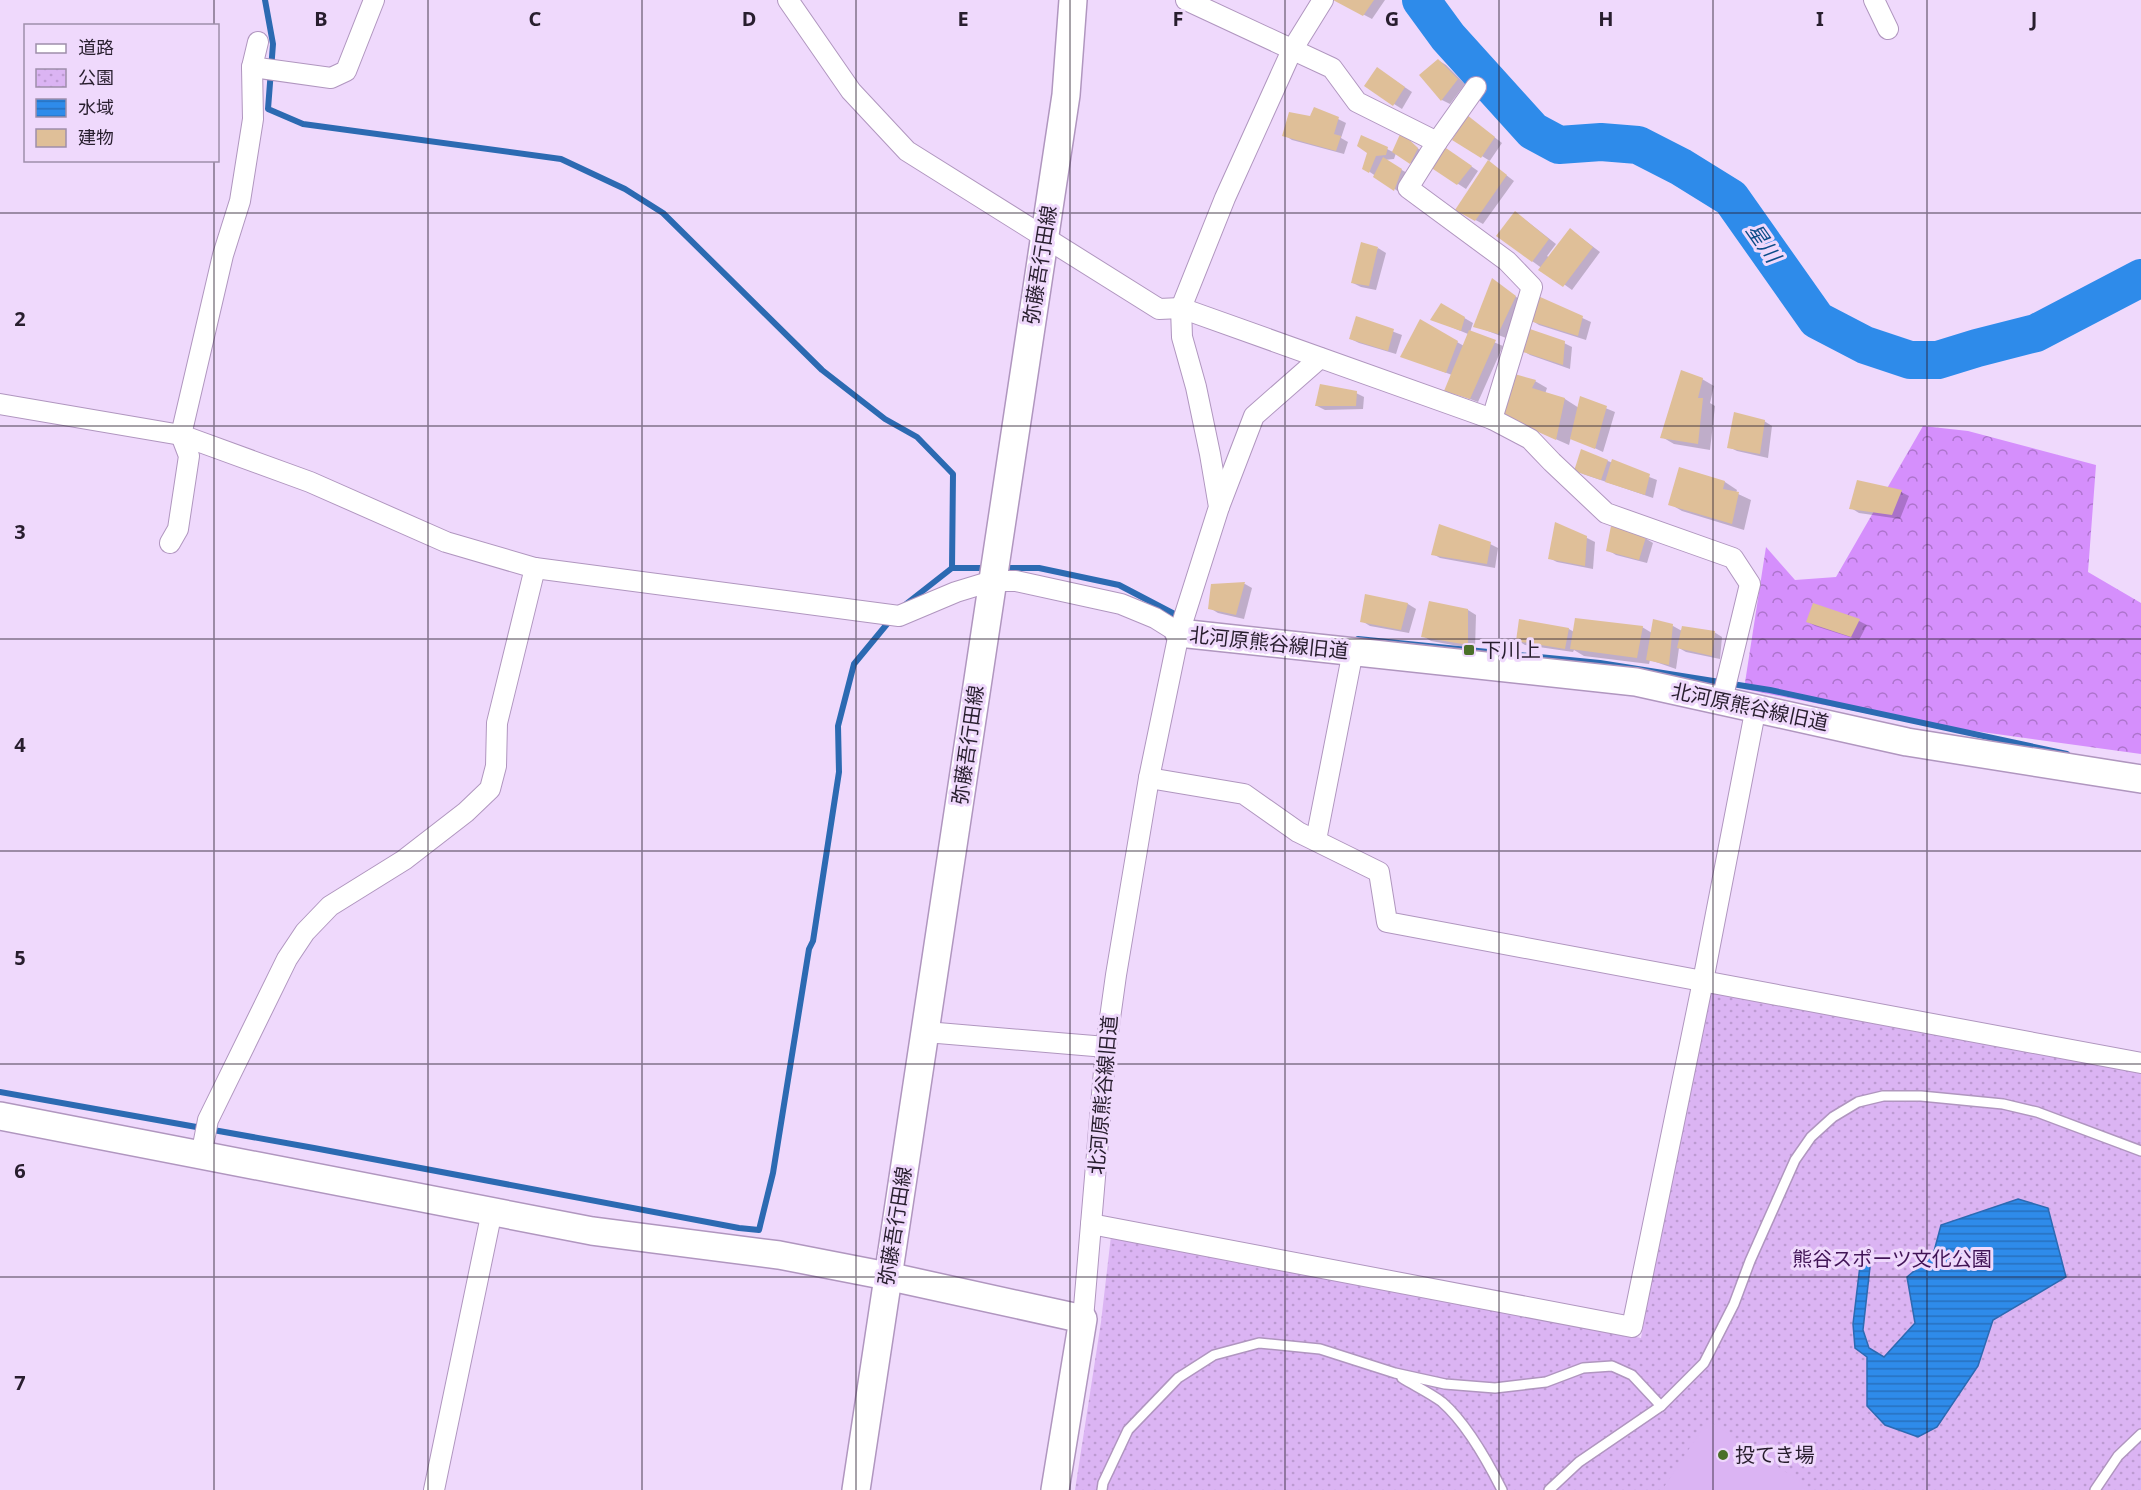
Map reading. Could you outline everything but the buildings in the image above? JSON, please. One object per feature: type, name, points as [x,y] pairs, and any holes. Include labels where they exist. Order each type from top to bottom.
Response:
[{"type":"street","points":[[252,67],[331,78],[346,71],[374,0]]},
{"type":"street","points":[[788,0],[851,91],[907,151],[1159,309],[1181,308],[1492,419],[1530,439],[1606,513],[1733,558],[1750,584],[1722,700]]},
{"type":"street","name":"弥藤吾行田線","points":[[856,1490],[1066,95],[1073,0]]},
{"type":"street","points":[[1186,0],[1332,68],[1357,102],[1437,142]]},
{"type":"street","points":[[1219,507],[1196,387],[1182,337],[1181,308],[1225,198],[1292,50],[1323,0]]},
{"type":"street","points":[[1874,0],[1888,29]]},
{"type":"street","points":[[170,543],[178,529],[189,456],[181,435],[223,255],[240,201],[253,119],[252,67],[258,42]]},
{"type":"street","points":[[1476,87],[1408,188],[1507,261],[1533,287],[1492,419]]},
{"type":"street","points":[[0,404],[181,435],[310,482],[446,542],[535,568],[899,616],[956,592],[992,581],[1016,581],[1121,604],[1155,618],[1179,633],[1219,507],[1254,416],[1320,358]]},
{"type":"street","points":[[201,1156],[208,1120],[287,959],[304,932],[330,906],[404,860],[466,812],[490,789],[496,766],[497,723],[535,568]]},
{"type":"street","name":"北河原熊谷線旧道","points":[[1055,1490],[1083,1320],[1106,1047],[1116,975],[1149,778],[1179,633],[1636,682],[1907,742],[2141,779]]},
{"type":"street","points":[[1316,840],[1353,651]]},
{"type":"street","points":[[1091,1224],[1632,1327],[1756,707]]},
{"type":"street","points":[[1149,778],[1244,794],[1298,832],[1379,872],[1387,922],[2141,1063]]},
{"type":"street","points":[[926,1032],[1106,1047]]},
{"type":"street","points":[[0,1116],[591,1231],[779,1255],[887,1276],[1083,1320]]},
{"type":"street","points":[[434,1490],[492,1211]]},
{"type":"lane","points":[[1549,1490],[1579,1462],[1661,1406],[1704,1362],[1715,1344],[1795,1160],[1811,1137],[1858,1102],[1883,1096],[1921,1095],[2003,1104],[2037,1112],[2141,1151]]},
{"type":"lane","points":[[1102,1490],[1103,1483],[1128,1430],[1178,1378],[1214,1355],[1259,1343],[1320,1349],[1395,1373],[1445,1384],[1495,1389],[1546,1383],[1583,1368],[1612,1366],[1632,1375],[1661,1406]]},
{"type":"lane","points":[[1395,1373],[1441,1402],[1470,1434],[1502,1490]]},
{"type":"lane","points":[[2095,1490],[2118,1456],[2141,1434]]},
{"type":"green space","points":[[1923,426],[1968,431],[2096,465],[2088,572],[2141,603],[2141,754],[1910,722],[1744,689],[1766,547],[1795,580],[1836,577]]},
{"type":"green space","name":"熊谷スポーツ文化公園","points":[[1705,987],[2141,1071],[2141,1490],[1075,1490],[1101,1322],[1111,1236],[1641,1338]]},
{"type":"green space","name":"投てき場","points":[[1708,1420],[1813,1490],[1662,1490]]},
{"type":"water","points":[[2018,1199],[2048,1208],[2066,1277],[1993,1320],[1978,1366],[1937,1427],[1918,1437],[1885,1425],[1867,1406],[1867,1357],[1855,1348],[1853,1324],[1861,1257],[1871,1258],[1863,1330],[1869,1348],[1884,1357],[1915,1323],[1907,1277],[1933,1255],[1941,1225]]},
{"type":"waterway","points":[[265,0],[273,44],[268,109],[303,124],[561,159],[625,189],[663,213],[822,370],[885,419],[917,437],[953,474],[952,568]]},
{"type":"waterway","name":"星川","points":[[1421,0],[1448,37],[1533,131],[1559,145],[1601,142],[1638,145],[1681,167],[1731,198],[1817,320],[1865,345],[1910,360],[1938,360],[2036,333],[2141,278]]},
{"type":"waterway","points":[[901,608],[952,568],[988,568]]},
{"type":"waterway","points":[[1001,568],[1039,568],[1119,585],[1182,618]]},
{"type":"waterway","points":[[0,1092],[759,1230],[773,1173],[809,949],[813,941],[839,772],[838,726],[854,664],[892,618]]},
{"type":"waterway","points":[[1358,639],[1600,663],[1770,690],[2067,754]]},
{"type":"place","name":"下川上","points":[[1469,650]]},
{"type":"place","name":"投てき場","points":[[1723,1455]]}]
